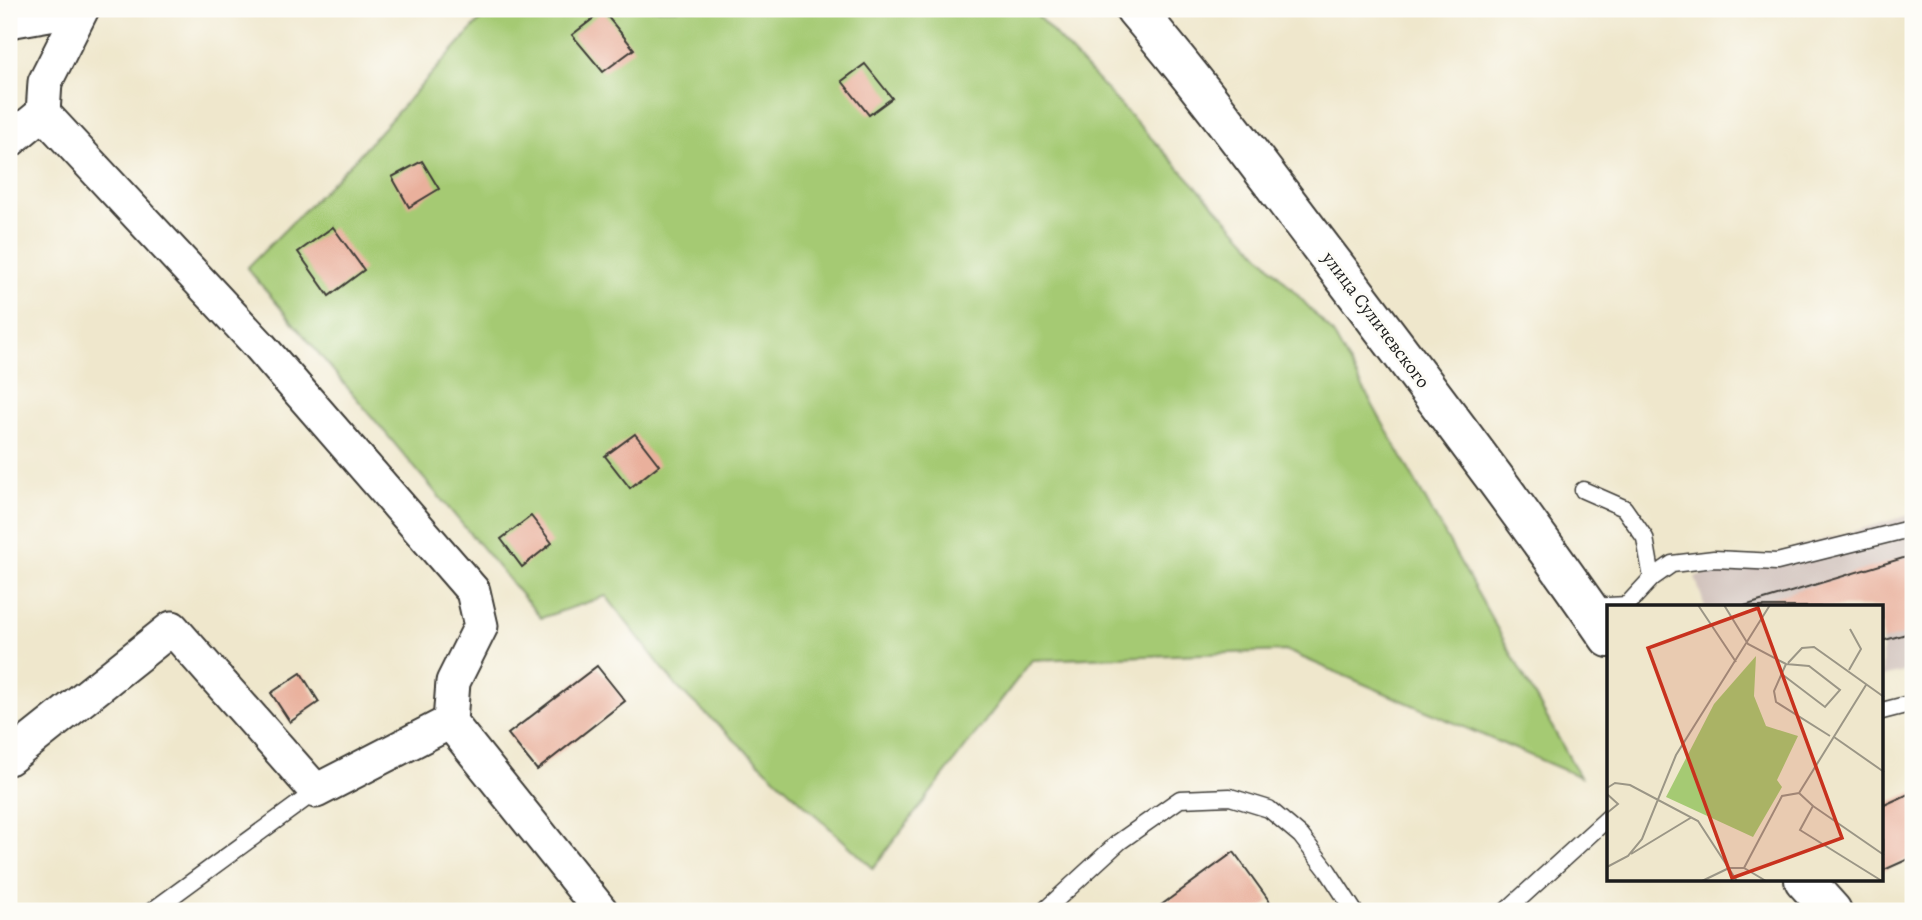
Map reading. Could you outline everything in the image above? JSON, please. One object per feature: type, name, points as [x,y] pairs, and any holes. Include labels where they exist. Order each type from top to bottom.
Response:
[{"type":"street","points":[[9,21],[80,9]]},
{"type":"street","points":[[80,9],[45,82],[43,113],[259,345],[473,592],[481,626],[453,682],[450,722],[601,911]]},
{"type":"street","name":"улица Суличевского","points":[[1135,9],[1181,63],[1434,397],[1562,567],[1607,635]]},
{"type":"street","points":[[9,141],[43,113]]},
{"type":"street","points":[[9,758],[172,628],[316,791],[450,722]]},
{"type":"street","points":[[1805,881],[1832,911]]},
{"type":"lane","points":[[1583,490],[1623,508],[1645,538],[1652,578]]},
{"type":"lane","points":[[1627,605],[1652,578],[1672,564],[1714,559],[1777,562],[1913,528]]},
{"type":"lane","points":[[1587,607],[1607,606]]},
{"type":"lane","points":[[1884,710],[1913,703]]},
{"type":"lane","points":[[152,911],[316,791]]},
{"type":"lane","points":[[1044,911],[1119,842],[1180,799],[1230,797],[1269,809],[1301,836],[1354,911]]},
{"type":"lane","points":[[1506,911],[1607,819]]},
{"type":"shaded area","points":[[1913,514],[1913,670],[1884,677],[1884,605],[1704,605],[1695,577]]},
{"type":"green space","points":[[490,9],[1031,9],[1332,332],[1580,777],[1287,651],[1032,660],[873,868],[678,688],[606,596],[541,618],[247,268],[357,157]]},
{"type":"building","points":[[603,11],[634,49],[603,72],[572,35]]},
{"type":"building","points":[[865,64],[892,98],[869,115],[842,81]]},
{"type":"building","points":[[422,161],[439,189],[409,207],[392,177]]},
{"type":"building","points":[[333,227],[364,270],[329,296],[298,252]]},
{"type":"building","points":[[635,434],[659,465],[630,488],[605,456]]},
{"type":"building","points":[[531,516],[552,543],[522,567],[501,539]]},
{"type":"building","points":[[1913,555],[1913,632],[1884,640],[1884,605],[1748,605]]},
{"type":"building","points":[[597,666],[625,701],[537,770],[508,734]]},
{"type":"building","points":[[301,673],[319,702],[290,722],[271,693]]},
{"type":"building","points":[[1913,792],[1913,857],[1884,870],[1884,805]]},
{"type":"building","points":[[1234,852],[1270,902],[1257,911],[1153,911]]}]
